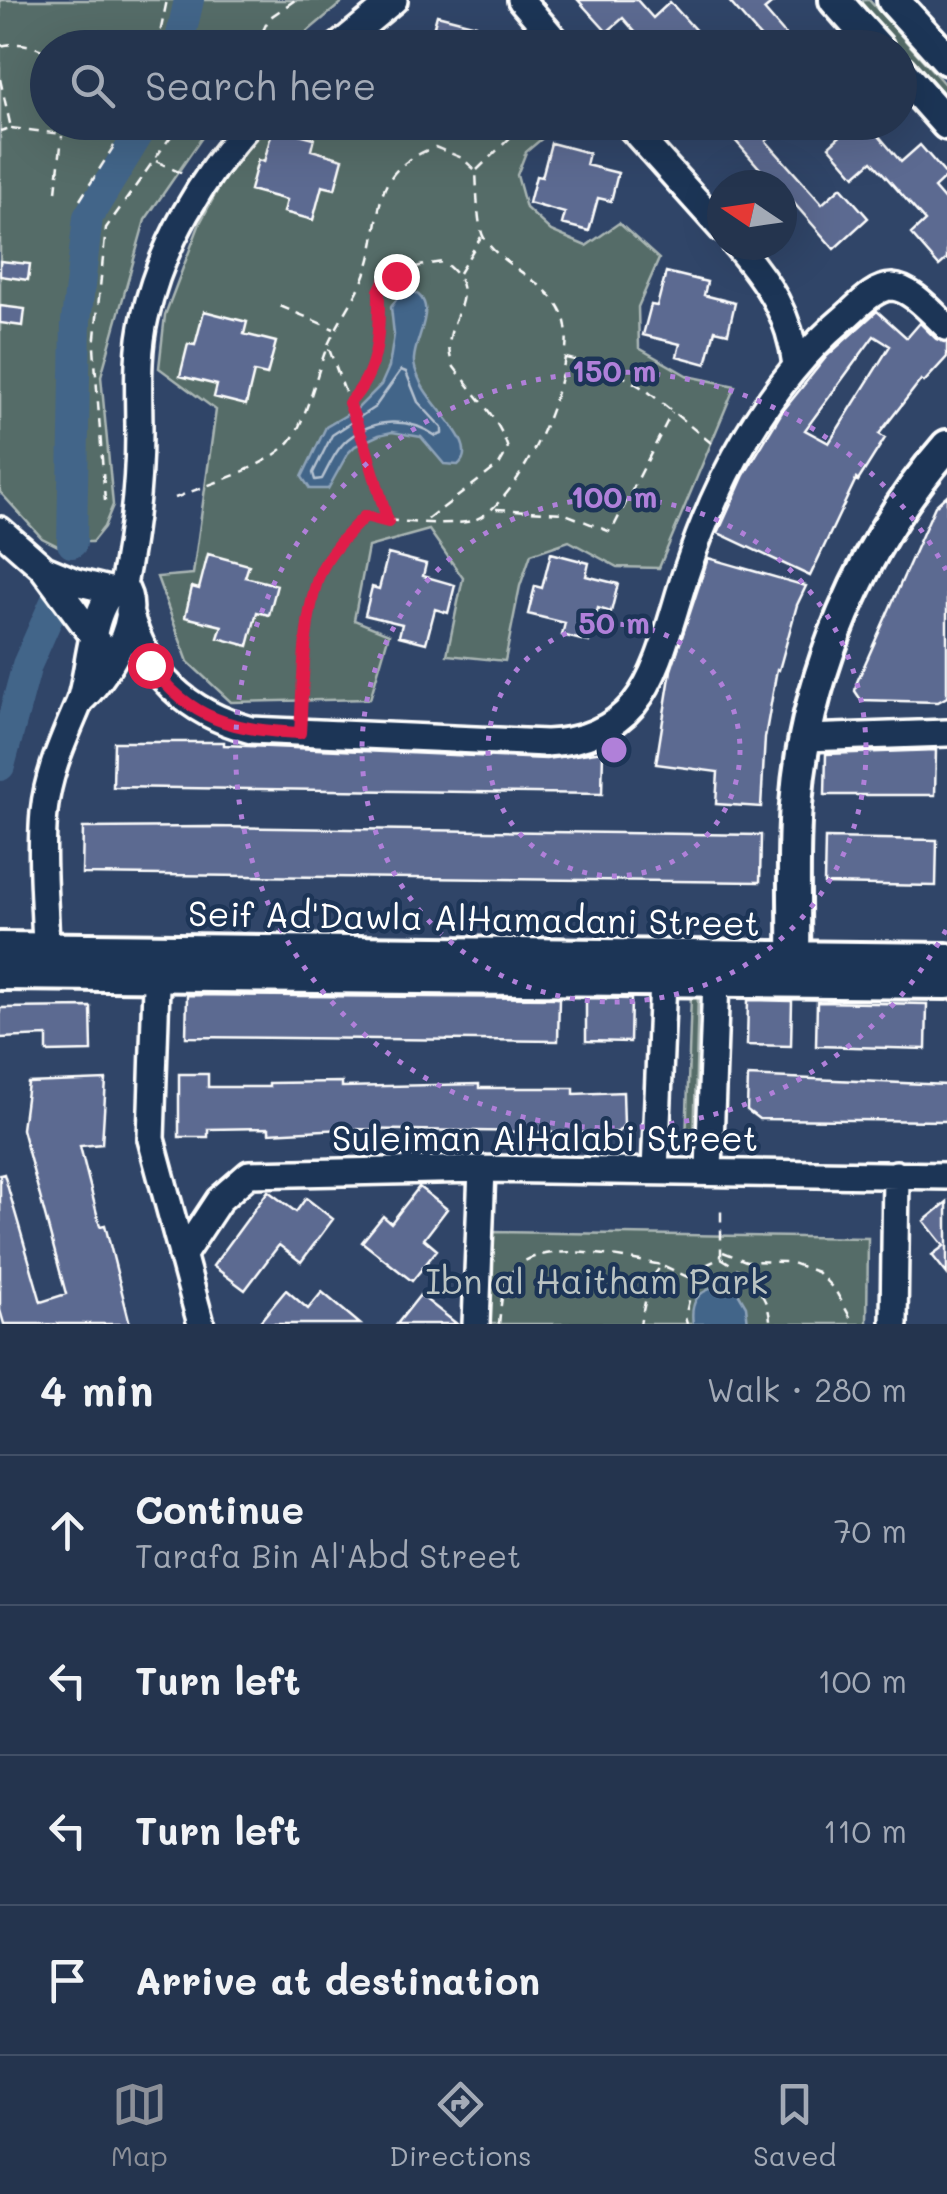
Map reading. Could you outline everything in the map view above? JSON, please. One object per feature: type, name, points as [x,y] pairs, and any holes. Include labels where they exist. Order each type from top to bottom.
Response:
[{"type":"main road","points":[[835,0],[862,30]]},
{"type":"main road","points":[[893,0],[947,59]]},
{"type":"main road","points":[[917,90],[947,124]]},
{"type":"main road","points":[[794,958],[796,805],[818,688],[854,592],[886,532],[942,462]]},
{"type":"main road","name":"Seif Ad'Dawla AlHamadani Street","points":[[0,948],[156,963],[662,980],[947,983]]},
{"type":"main road","name":"Seif Ad'Dawla AlHamadani Street","points":[[0,974],[156,963],[947,959]]},
{"type":"street","points":[[358,30],[394,0]]},
{"type":"street","points":[[522,0],[547,30]]},
{"type":"street","points":[[80,701],[114,660],[135,511],[144,318],[164,258],[202,187],[237,140]]},
{"type":"street","points":[[642,140],[707,213]]},
{"type":"street","points":[[749,260],[782,307],[796,365]]},
{"type":"street","points":[[0,530],[42,568],[114,660],[162,681],[202,713],[226,724],[300,733],[546,743],[575,740],[603,730],[626,712],[644,689],[698,536],[733,460],[796,365],[880,290],[895,287],[909,294],[947,326]]},
{"type":"street","points":[[42,568],[122,596]]},
{"type":"street","points":[[46,950],[44,810],[60,743],[80,701],[93,634],[122,596]]},
{"type":"street","points":[[122,596],[141,648],[162,681]]},
{"type":"street","points":[[806,738],[947,733]]},
{"type":"street","points":[[156,963],[151,1139],[201,1324]]},
{"type":"street","points":[[655,1170],[662,980]]},
{"type":"street","points":[[709,1170],[716,980]]},
{"type":"street","points":[[476,1324],[482,1168]]},
{"type":"street","name":"Suleiman AlHalabi Street","points":[[182,1256],[219,1200],[250,1174],[482,1168],[947,1176]]},
{"type":"street","points":[[894,1324],[896,1174]]},
{"type":"path","points":[[161,30],[167,0]]},
{"type":"path","points":[[263,30],[269,18],[295,0]]},
{"type":"path","points":[[0,46],[30,45]]},
{"type":"path","points":[[0,78],[11,128]]},
{"type":"path","points":[[0,130],[30,130]]},
{"type":"path","points":[[56,192],[61,140]]},
{"type":"path","points":[[80,200],[117,140]]},
{"type":"path","points":[[105,501],[94,347],[106,228],[168,140]]},
{"type":"path","points":[[476,170],[507,140]]},
{"type":"path","points":[[176,498],[275,456],[293,438],[328,346],[366,272],[377,210],[387,182],[410,156],[435,147],[462,158],[476,170],[482,236],[503,259],[541,286],[562,313],[569,336],[550,412],[524,469],[494,509],[470,521],[388,522],[365,516],[342,540],[319,577],[307,641],[300,733]]},
{"type":"path","points":[[155,160],[202,187]]},
{"type":"path","points":[[458,274],[482,236]]},
{"type":"path","points":[[349,405],[362,390],[378,350],[379,291],[383,283],[415,266],[443,262],[464,282],[463,299],[450,330],[452,364],[501,427],[508,449],[499,465],[426,521]]},
{"type":"path","points":[[280,306],[336,330]]},
{"type":"path","points":[[328,346],[366,448],[388,522]]},
{"type":"path","points":[[566,358],[611,369],[733,460]]},
{"type":"path","points":[[494,509],[564,513],[610,532],[672,412]]},
{"type":"path","points":[[687,1324],[685,1317],[694,1280],[723,1252],[719,1236],[721,1211]]},
{"type":"path","points":[[499,1324],[504,1287],[513,1270],[525,1262],[556,1253],[579,1252],[662,1266],[694,1280]]},
{"type":"path","points":[[723,1252],[746,1261],[789,1262],[818,1272],[835,1290],[854,1324]]},
{"type":"path","points":[[721,1258],[755,1285],[770,1310],[770,1324]]},
{"type":"path","points":[[640,1324],[650,1280],[662,1266]]},
{"type":"green space","points":[[0,0],[345,0],[309,30],[30,30],[30,140],[200,140],[145,220],[101,376],[113,505],[104,527],[92,542],[81,542],[87,315],[98,234],[75,232],[65,336],[66,526],[60,547],[42,538],[0,492]]},
{"type":"green space","points":[[869,0],[896,30],[873,30],[854,9]]},
{"type":"green space","points":[[917,54],[947,87],[947,112],[917,78]]},
{"type":"green space","points":[[252,140],[540,140],[526,152],[517,175],[526,208],[551,231],[586,246],[619,223],[659,259],[638,307],[639,348],[688,376],[735,386],[659,568],[617,567],[569,541],[531,554],[520,586],[505,661],[447,655],[463,578],[429,530],[368,547],[354,620],[389,634],[370,699],[231,702],[188,662],[157,577],[193,574],[216,410],[159,368],[165,315],[200,223],[230,167]]},
{"type":"green space","points":[[691,995],[698,995],[694,1145],[689,1146],[686,1143]]},
{"type":"green space","name":"Ibn al Haitham Park","points":[[490,1232],[868,1238],[867,1324],[489,1324]]},
{"type":"water","points":[[409,290],[419,295],[425,311],[415,350],[416,370],[425,391],[459,436],[464,457],[458,465],[444,464],[421,437],[392,432],[355,446],[328,489],[310,489],[302,477],[326,427],[358,408],[381,385],[389,367],[394,335],[391,307],[401,293]]},
{"type":"water","points":[[717,1287],[736,1289],[746,1306],[748,1324],[693,1324],[696,1300]]},
{"type":"building","points":[[578,0],[637,0],[653,18],[670,2],[695,30],[633,30],[623,18],[605,30]]},
{"type":"building","points":[[728,0],[776,0],[764,10],[781,30],[754,30]]},
{"type":"building","points":[[437,15],[476,25],[474,30],[433,30]]},
{"type":"building","points":[[270,140],[314,140],[311,150],[343,159],[335,189],[322,186],[313,220],[284,212],[287,200],[250,190],[258,160],[264,162]]},
{"type":"building","points":[[735,140],[766,141],[792,170],[761,170]]},
{"type":"building","points":[[836,140],[882,140],[901,162],[920,145],[947,176],[934,188],[947,203],[947,259],[939,266],[911,234],[925,221],[872,161],[855,176],[829,146]]},
{"type":"building","points":[[551,143],[589,153],[586,165],[618,173],[611,201],[598,198],[589,231],[562,224],[565,213],[529,203],[536,176],[542,177]]},
{"type":"building","points":[[797,176],[822,204],[841,187],[868,218],[834,249],[797,207]]},
{"type":"building","points":[[0,261],[30,264],[28,280],[0,276]]},
{"type":"building","points":[[666,272],[707,282],[704,295],[735,303],[728,333],[715,330],[706,364],[677,356],[680,344],[643,335],[651,305],[657,306]]},
{"type":"building","points":[[0,306],[25,309],[23,326],[0,323]]},
{"type":"building","points":[[204,311],[247,322],[244,334],[276,342],[267,375],[254,372],[246,405],[214,397],[217,385],[180,376],[188,344],[195,345]]},
{"type":"building","points":[[877,311],[907,338],[920,323],[936,339],[947,343],[947,357],[924,382],[921,380],[879,434],[885,438],[856,479],[810,576],[718,533],[744,475],[782,412],[827,356]],"holes":[[[874,336],[890,346],[829,443],[805,430]]]},
{"type":"building","points":[[947,495],[947,697],[938,702],[861,700],[855,691],[857,682],[935,506]]},
{"type":"building","points":[[551,553],[589,563],[586,576],[618,584],[611,612],[598,608],[589,642],[562,635],[565,623],[528,614],[535,586],[542,588]]},
{"type":"building","points":[[208,554],[249,565],[245,577],[277,585],[269,615],[257,612],[248,646],[218,638],[222,626],[185,617],[192,587],[199,589]]},
{"type":"building","points":[[388,554],[426,564],[423,576],[455,585],[448,613],[435,609],[426,643],[399,636],[402,624],[365,615],[372,587],[379,589]]},
{"type":"building","points":[[708,558],[806,586],[777,669],[765,738],[761,807],[716,804],[718,772],[656,764],[671,670]]},
{"type":"building","points":[[114,742],[224,742],[546,759],[603,751],[602,794],[113,787]]},
{"type":"building","points":[[936,750],[935,795],[825,795],[826,754]]},
{"type":"building","points":[[83,828],[761,835],[760,882],[82,874]]},
{"type":"building","points":[[825,838],[937,840],[936,886],[824,884]]},
{"type":"building","points":[[187,995],[559,998],[558,1041],[186,1037]]},
{"type":"building","points":[[586,998],[631,999],[630,1042],[586,1041]]},
{"type":"building","points":[[748,1000],[792,1001],[791,1046],[747,1045]]},
{"type":"building","points":[[817,1002],[927,1004],[926,1049],[816,1046]]},
{"type":"building","points":[[91,1007],[92,1051],[47,1052],[47,1036],[0,1038],[0,1008]]},
{"type":"building","points":[[179,1074],[208,1074],[208,1087],[342,1082],[342,1087],[479,1084],[479,1088],[574,1088],[574,1094],[623,1092],[624,1125],[618,1132],[591,1133],[343,1129],[269,1133],[269,1128],[208,1129],[208,1137],[179,1137]]},
{"type":"building","points":[[748,1076],[947,1085],[947,1121],[759,1119],[747,1110]]},
{"type":"building","points":[[106,1080],[102,1144],[80,1146],[130,1324],[4,1324],[0,1310],[0,1175],[4,1174],[41,1302],[66,1294],[22,1129],[28,1083]]},
{"type":"building","points":[[419,1187],[447,1209],[424,1239],[437,1250],[412,1281],[362,1242],[383,1216],[391,1223]]},
{"type":"building","points":[[268,1191],[296,1212],[306,1198],[333,1219],[301,1262],[279,1245],[245,1290],[213,1266]]},
{"type":"building","points":[[947,1202],[947,1274],[932,1255],[944,1246],[924,1221]]},
{"type":"building","points":[[286,1290],[308,1309],[322,1292],[360,1324],[258,1324]]},
{"type":"building","points":[[420,1295],[457,1324],[397,1324]]},
{"type":"waterway","points":[[182,30],[189,0]]},
{"type":"waterway","points":[[72,543],[76,321],[88,217],[135,140]]},
{"type":"waterway","points":[[0,766],[27,665],[54,604]]},
{"type":"route","points":[[150,665],[181,698],[226,724],[300,733],[307,641],[319,577],[342,540],[365,516],[388,522],[349,403],[362,390],[378,350],[379,291],[383,283],[396,276]]}]
